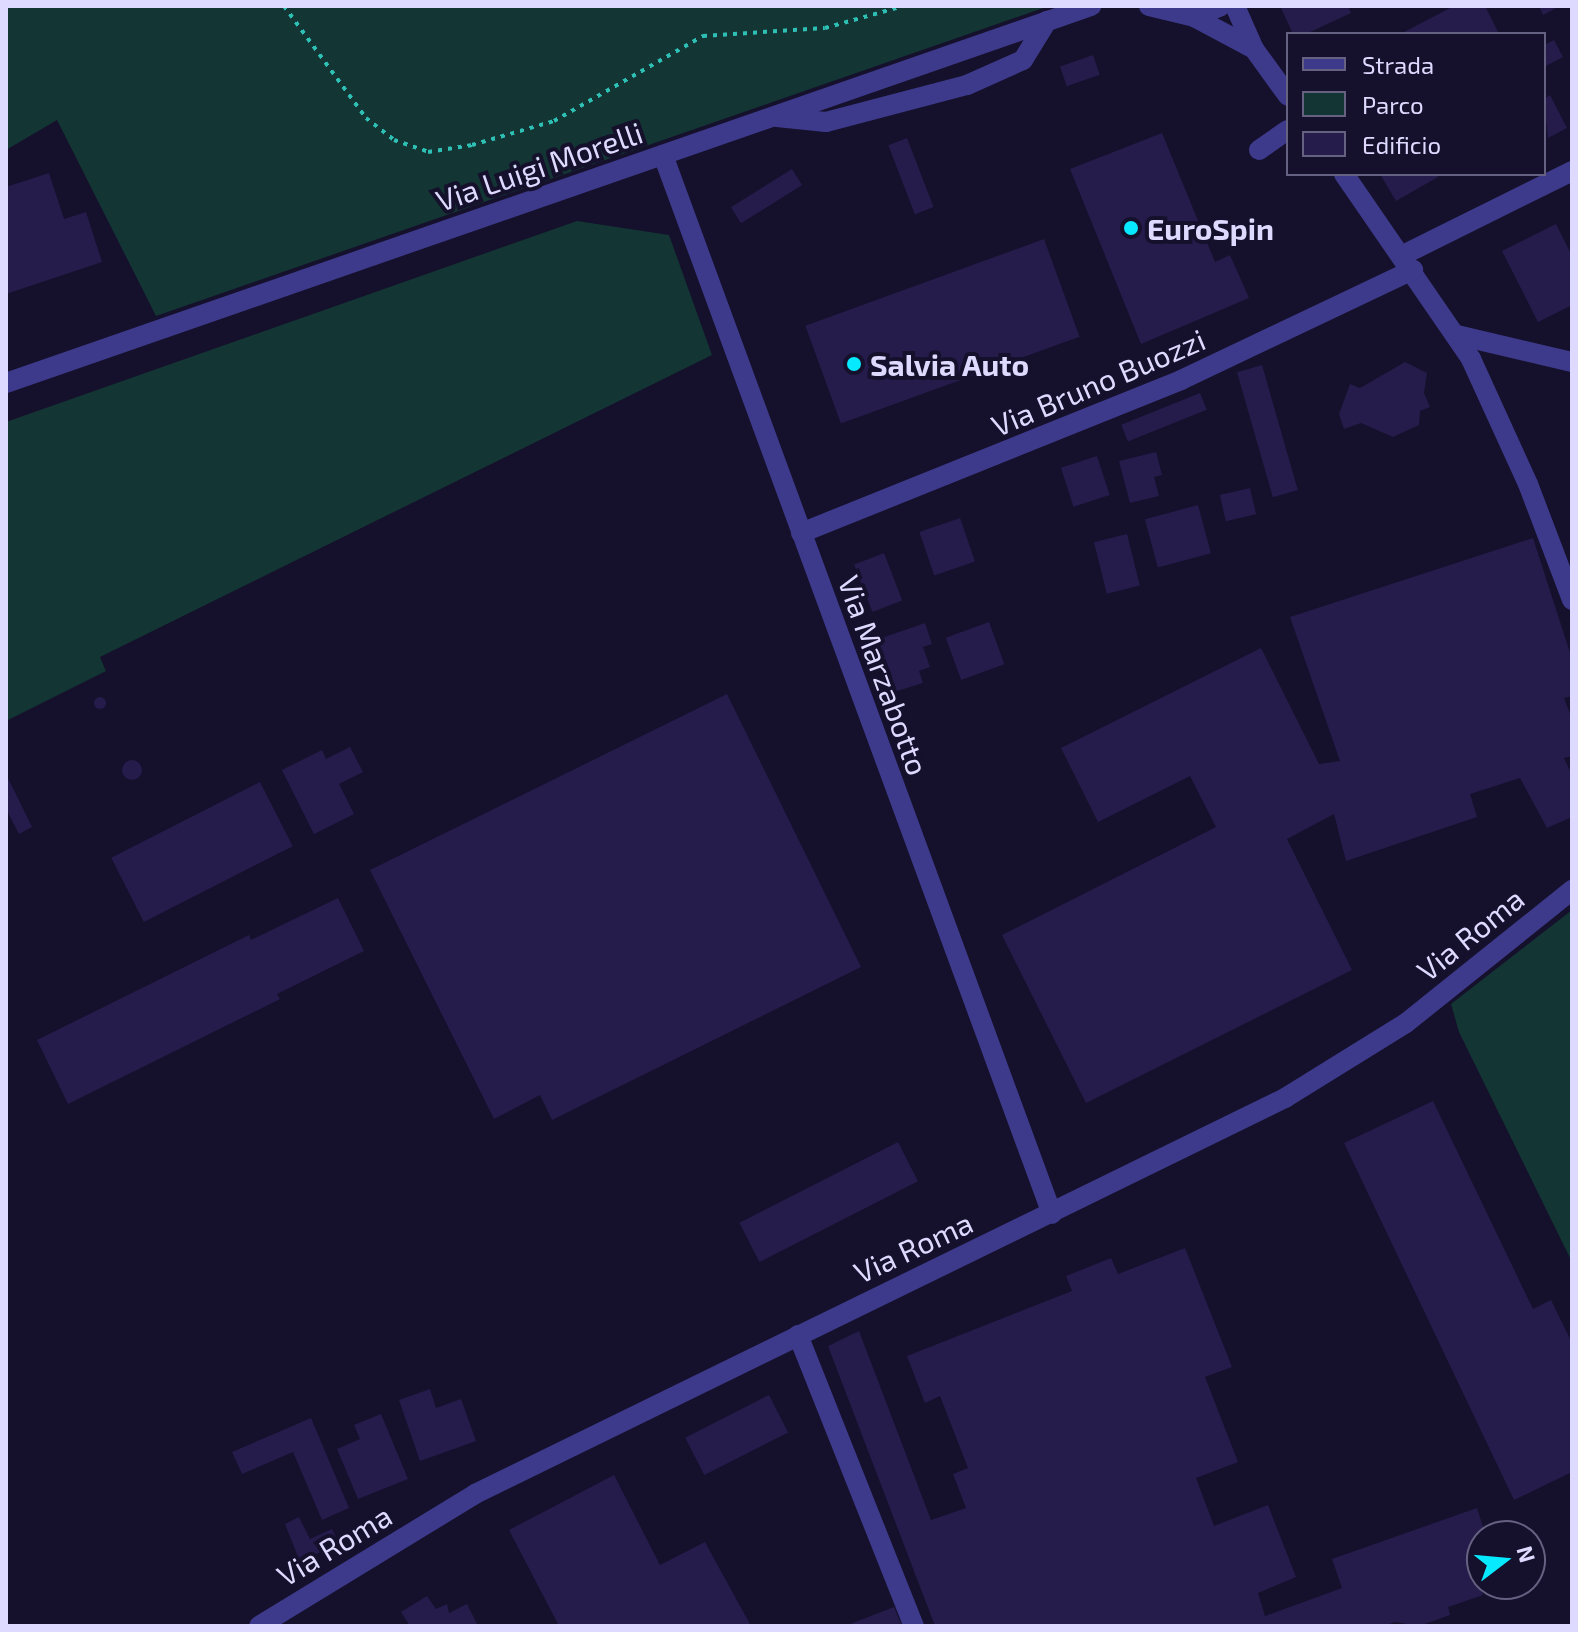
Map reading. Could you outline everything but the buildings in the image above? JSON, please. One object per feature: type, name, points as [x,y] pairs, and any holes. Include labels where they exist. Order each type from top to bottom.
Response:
[{"type":"street","name":"Via Luigi Morelli","points":[[6,383],[1091,6]]},
{"type":"street","points":[[1194,17],[1221,6]]},
{"type":"street","points":[[1235,6],[1254,49],[1286,93]]},
{"type":"street","points":[[1160,7],[1194,17],[1254,49]]},
{"type":"street","points":[[773,117],[826,122],[957,88],[1023,60],[1047,21]]},
{"type":"street","points":[[1259,150],[1286,131]]},
{"type":"street","name":"Via Marzabotto","points":[[663,155],[1052,1214]]},
{"type":"street","name":"Via Bruno Buozzi","points":[[801,533],[1181,380],[1408,262],[1572,171]]},
{"type":"street","points":[[1345,176],[1457,335],[1528,484],[1572,600]]},
{"type":"street","points":[[1457,335],[1572,362]]},
{"type":"street","name":"Via Roma","points":[[259,1626],[475,1494],[1285,1098],[1375,1045],[1572,890]]},
{"type":"street","points":[[798,1335],[914,1626]]},
{"type":"path","points":[[284,6],[366,118],[394,140],[428,152],[472,145],[554,121],[703,36],[814,30],[904,6]]},
{"type":"green space","points":[[6,6],[1049,6],[156,316],[57,120],[6,150]]},
{"type":"green space","points":[[577,221],[669,235],[712,355],[100,657],[106,671],[6,721],[6,422]]},
{"type":"green space","points":[[1572,910],[1572,1262],[1459,1032],[1451,1004]]},
{"type":"place","name":"EuroSpin","points":[[1131,228]]},
{"type":"place","name":"Salvia Auto","points":[[854,364]]}]
